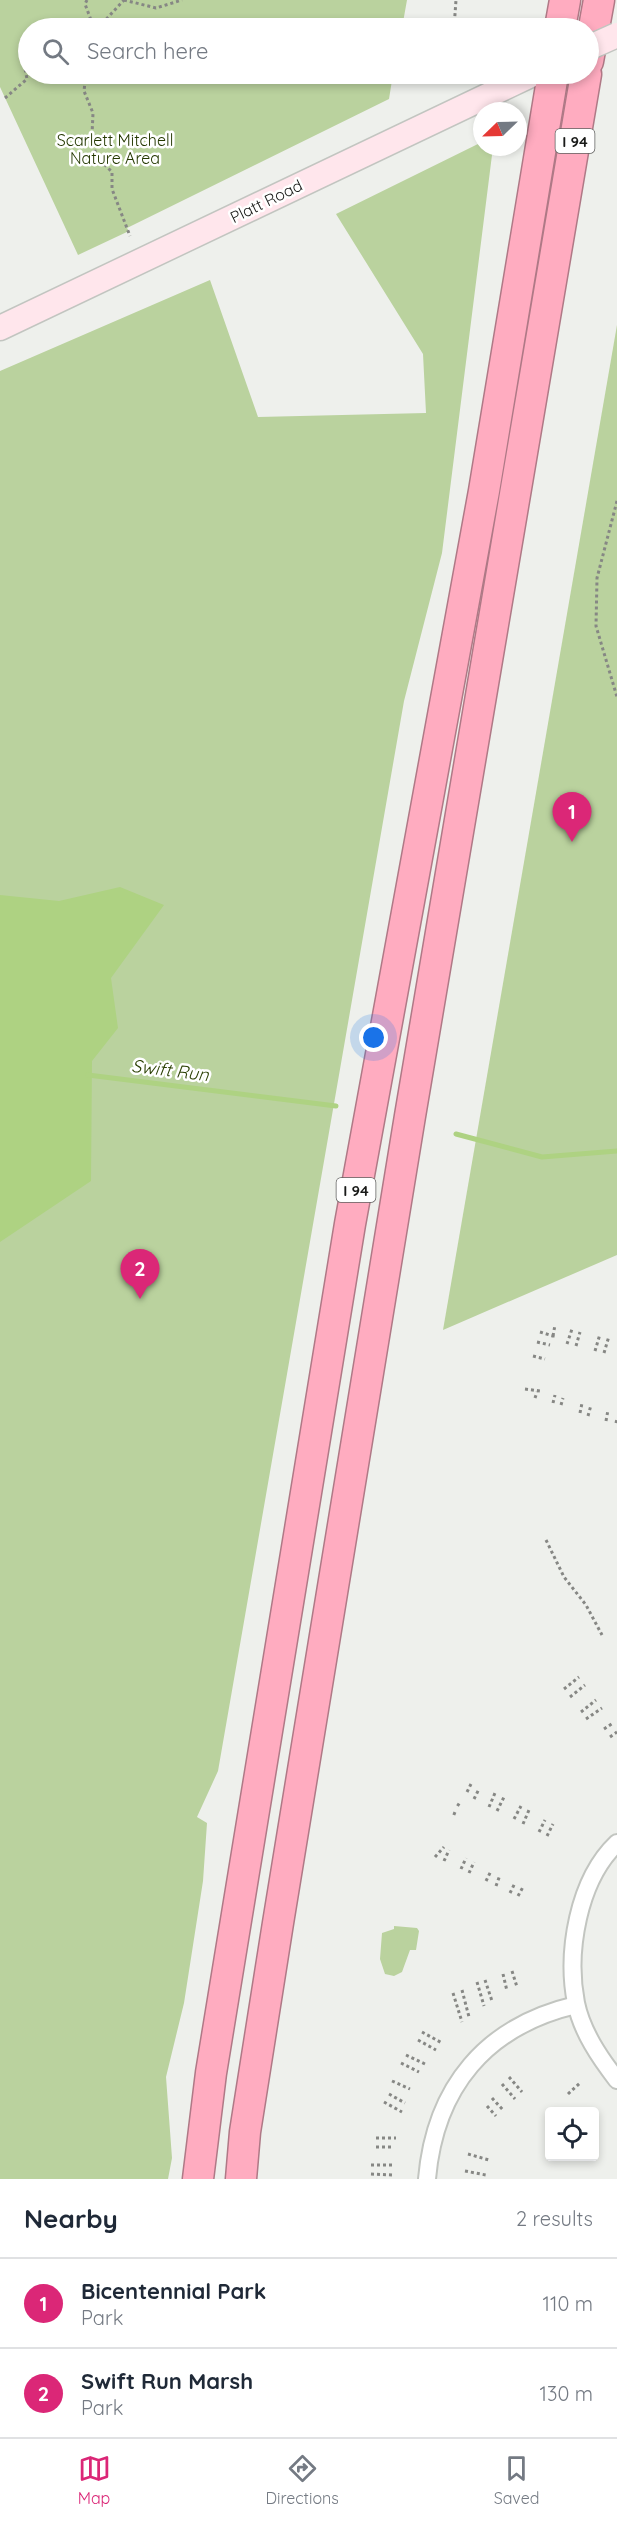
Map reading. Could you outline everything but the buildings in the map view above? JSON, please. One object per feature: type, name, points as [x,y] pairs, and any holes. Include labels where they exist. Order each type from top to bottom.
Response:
[{"type":"highway","points":[[562,18],[565,0]]},
{"type":"highway","points":[[596,18],[599,0]]},
{"type":"highway","name":"I 94","points":[[198,2179],[213,2061],[350,1224],[484,491],[551,84]]},
{"type":"highway","name":"I 94","points":[[241,2179],[245,2132],[278,1923],[406,1139],[584,84]]},
{"type":"main road","points":[[599,43],[617,35]]},
{"type":"main road","name":"Platt Road","points":[[0,328],[511,84]]},
{"type":"street","points":[[617,1843],[592,1877],[578,1923],[574,1972],[576,2005],[587,2033],[602,2060],[617,2080]]},
{"type":"street","points":[[427,2179],[436,2124],[457,2081],[473,2059],[503,2036],[539,2017],[576,2005]]},
{"type":"path","points":[[87,0],[85,4],[91,18]]},
{"type":"path","points":[[106,18],[124,0],[156,8],[182,0]]},
{"type":"path","points":[[455,18],[456,0]]},
{"type":"path","points":[[5,98],[21,84]]},
{"type":"path","points":[[85,84],[84,92],[93,113],[92,135],[96,156],[112,172],[112,189],[130,236]]},
{"type":"path","points":[[617,501],[597,578],[596,626],[617,697]]},
{"type":"path","points":[[540,1332],[553,1338],[555,1325]]},
{"type":"path","points":[[567,1344],[572,1329]]},
{"type":"path","points":[[576,1346],[580,1332]]},
{"type":"path","points":[[595,1351],[600,1334]]},
{"type":"path","points":[[604,1353],[609,1336]]},
{"type":"path","points":[[537,1342],[550,1345]]},
{"type":"path","points":[[533,1356],[545,1359]]},
{"type":"path","points":[[526,1395],[527,1389],[538,1392],[535,1398]]},
{"type":"path","points":[[553,1403],[555,1395]]},
{"type":"path","points":[[561,1405],[563,1398]]},
{"type":"path","points":[[580,1413],[582,1403]]},
{"type":"path","points":[[588,1416],[591,1406]]},
{"type":"path","points":[[606,1421],[608,1410]]},
{"type":"path","points":[[546,1540],[564,1577],[586,1605],[602,1635]]},
{"type":"path","points":[[564,1689],[579,1677]]},
{"type":"path","points":[[570,1697],[585,1685]]},
{"type":"path","points":[[581,1712],[596,1700]]},
{"type":"path","points":[[586,1719],[602,1708]]},
{"type":"path","points":[[604,1729],[613,1723]]},
{"type":"path","points":[[610,1737],[617,1732]]},
{"type":"path","points":[[466,1793],[471,1784]]},
{"type":"path","points":[[474,1799],[479,1789]]},
{"type":"path","points":[[489,1807],[495,1793]]},
{"type":"path","points":[[497,1811],[504,1797]]},
{"type":"path","points":[[457,1804],[462,1807]]},
{"type":"path","points":[[514,1820],[521,1806]]},
{"type":"path","points":[[523,1824],[529,1810]]},
{"type":"path","points":[[453,1813],[458,1815]]},
{"type":"path","points":[[539,1832],[545,1820]]},
{"type":"path","points":[[547,1836],[553,1824]]},
{"type":"path","points":[[435,1857],[440,1849]]},
{"type":"path","points":[[444,1861],[449,1850]]},
{"type":"path","points":[[461,1869],[466,1858]]},
{"type":"path","points":[[469,1873],[474,1862]]},
{"type":"path","points":[[486,1881],[491,1871]]},
{"type":"path","points":[[495,1886],[500,1875]]},
{"type":"path","points":[[510,1893],[514,1883]]},
{"type":"path","points":[[518,1896],[523,1887]]},
{"type":"path","points":[[512,1971],[517,1987]]},
{"type":"path","points":[[503,1974],[507,1990]]},
{"type":"path","points":[[485,1980],[492,2001]]},
{"type":"path","points":[[477,1982],[484,2006]]},
{"type":"path","points":[[462,1990],[469,2017]]},
{"type":"path","points":[[453,1993],[462,2022]]},
{"type":"path","points":[[422,2032],[442,2043]]},
{"type":"path","points":[[418,2040],[436,2050]]},
{"type":"path","points":[[406,2055],[425,2064]]},
{"type":"path","points":[[401,2063],[420,2072]]},
{"type":"path","points":[[509,2077],[522,2092]]},
{"type":"path","points":[[392,2081],[410,2089]]},
{"type":"path","points":[[568,2094],[580,2083]]},
{"type":"path","points":[[502,2084],[515,2098]]},
{"type":"path","points":[[389,2094],[405,2103]]},
{"type":"path","points":[[492,2098],[503,2110]]},
{"type":"path","points":[[384,2102],[402,2112]]},
{"type":"path","points":[[487,2106],[496,2116]]},
{"type":"path","points":[[376,2138],[396,2138]]},
{"type":"path","points":[[375,2147],[394,2147]]},
{"type":"path","points":[[468,2154],[489,2160]]},
{"type":"path","points":[[371,2165],[393,2165]]},
{"type":"path","points":[[465,2170],[486,2175]]},
{"type":"path","points":[[371,2174],[392,2175]]},
{"type":"green space","name":"Scarlett Mitchell Nature Area","points":[[0,0],[407,0],[404,18],[18,18],[18,84],[391,84],[389,99],[127,228],[129,231],[78,255],[0,87]]},
{"type":"green space","points":[[473,146],[473,156],[492,156],[442,553],[404,701],[218,1771],[197,1817],[207,1823],[203,1881],[184,2003],[166,2077],[172,2158],[168,2179],[0,2179],[0,371],[210,280],[258,417],[426,413],[423,354],[336,214]]},
{"type":"green space","points":[[617,325],[617,1255],[443,1330]]},
{"type":"green space","points":[[394,1926],[417,1928],[419,1931],[416,1950],[410,1950],[402,1972],[394,1976],[385,1974],[380,1959],[382,1933],[394,1929]]},
{"type":"shaded area","points":[[120,887],[164,905],[111,978],[118,1028],[92,1061],[91,1181],[0,1242],[0,895],[59,901]]},
{"type":"waterway","name":"Swift Run","points":[[88,1075],[336,1106]]},
{"type":"waterway","name":"Swift Run","points":[[456,1134],[542,1157],[617,1151]]},
{"type":"place","name":"Bicentennial Park","points":[[572,842]]},
{"type":"place","name":"Swift Run Marsh","points":[[140,1299]]}]
